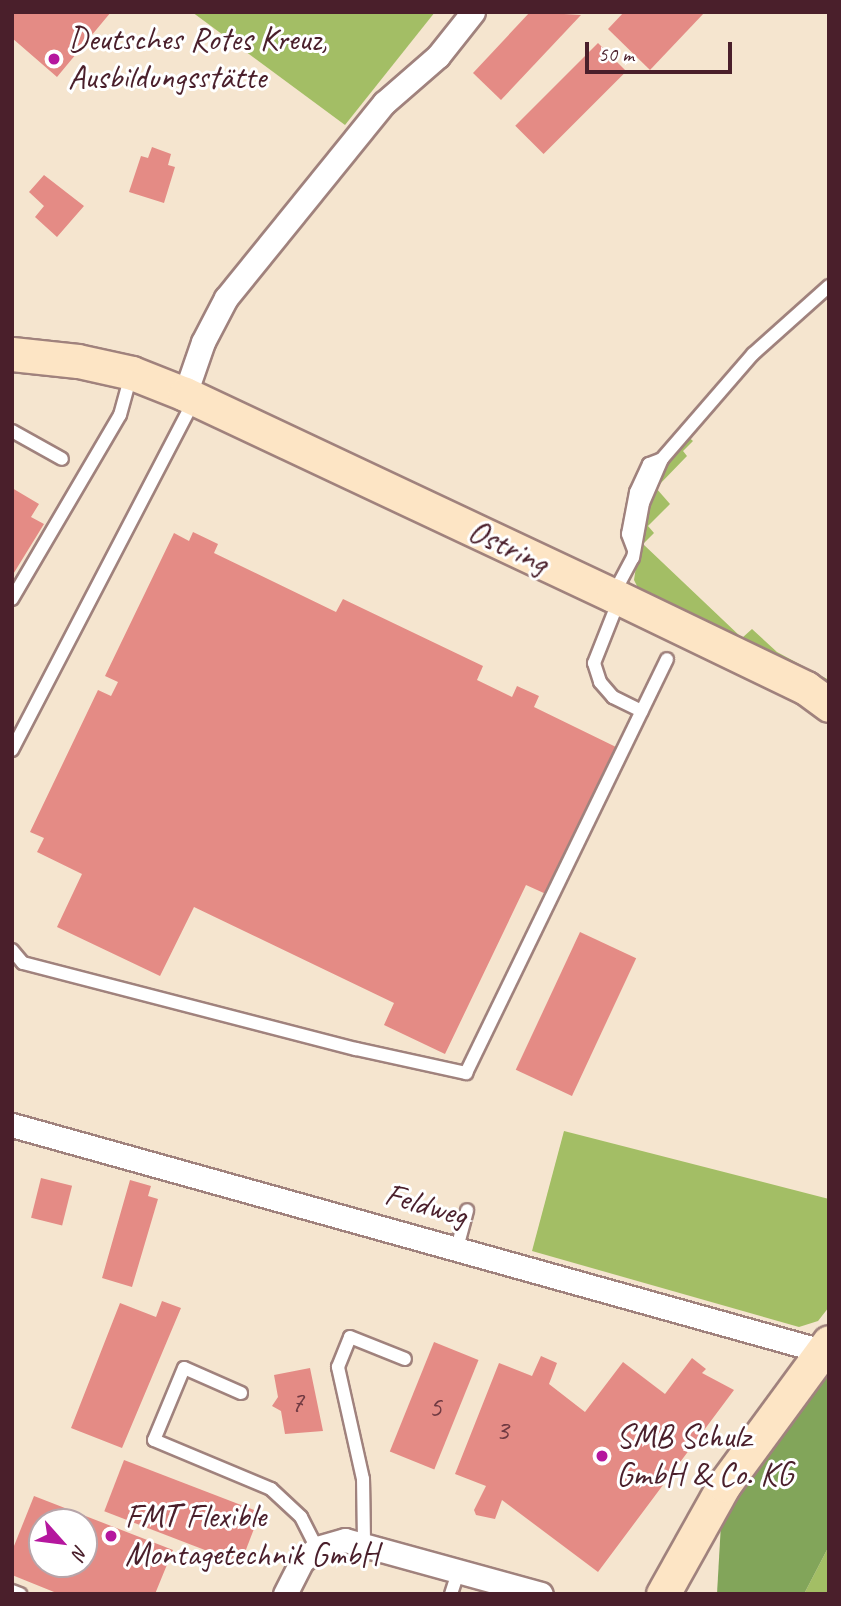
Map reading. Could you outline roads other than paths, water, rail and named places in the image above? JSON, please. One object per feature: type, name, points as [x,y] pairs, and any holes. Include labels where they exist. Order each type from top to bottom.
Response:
[{"type":"main road","name":"Ostring","points":[[12,354],[78,361],[132,373],[190,397],[617,596],[806,688],[829,705]]},
{"type":"main road","points":[[663,1594],[724,1485],[827,1349]]},
{"type":"street","points":[[190,397],[203,342],[226,298],[384,103],[438,57],[473,12]]},
{"type":"street","name":"Feldweg","points":[[12,1125],[827,1349]]},
{"type":"street","points":[[285,1594],[297,1568],[317,1548],[345,1540],[363,1541],[541,1594]]},
{"type":"lane","points":[[642,711],[613,697],[600,682],[594,663],[634,551],[628,534],[636,492],[649,464],[662,459],[745,362],[829,286]]},
{"type":"lane","points":[[12,599],[120,415],[132,373]]},
{"type":"lane","points":[[12,750],[190,397]]},
{"type":"lane","points":[[12,431],[62,459]]},
{"type":"lane","points":[[12,950],[23,963],[356,1049],[466,1073],[667,659]]},
{"type":"lane","points":[[457,1248],[467,1210]]},
{"type":"lane","points":[[363,1541],[363,1479],[338,1367],[350,1337],[405,1359]]},
{"type":"lane","points":[[241,1393],[184,1368],[154,1440],[271,1489],[301,1517],[317,1548]]},
{"type":"lane","points":[[452,1594],[459,1569]]},
{"type":"lane","points":[[12,1591],[20,1594]]},
{"type":"place","name":"Deutsches Rotes Kreuz, Ausbildungsstätte","points":[[54,59]]},
{"type":"place","name":"SMB Schulz GmbH & Co. KG","points":[[602,1456]]},
{"type":"place","name":"FMT Flexible Montagetechnik GmbH","points":[[111,1536]]}]
